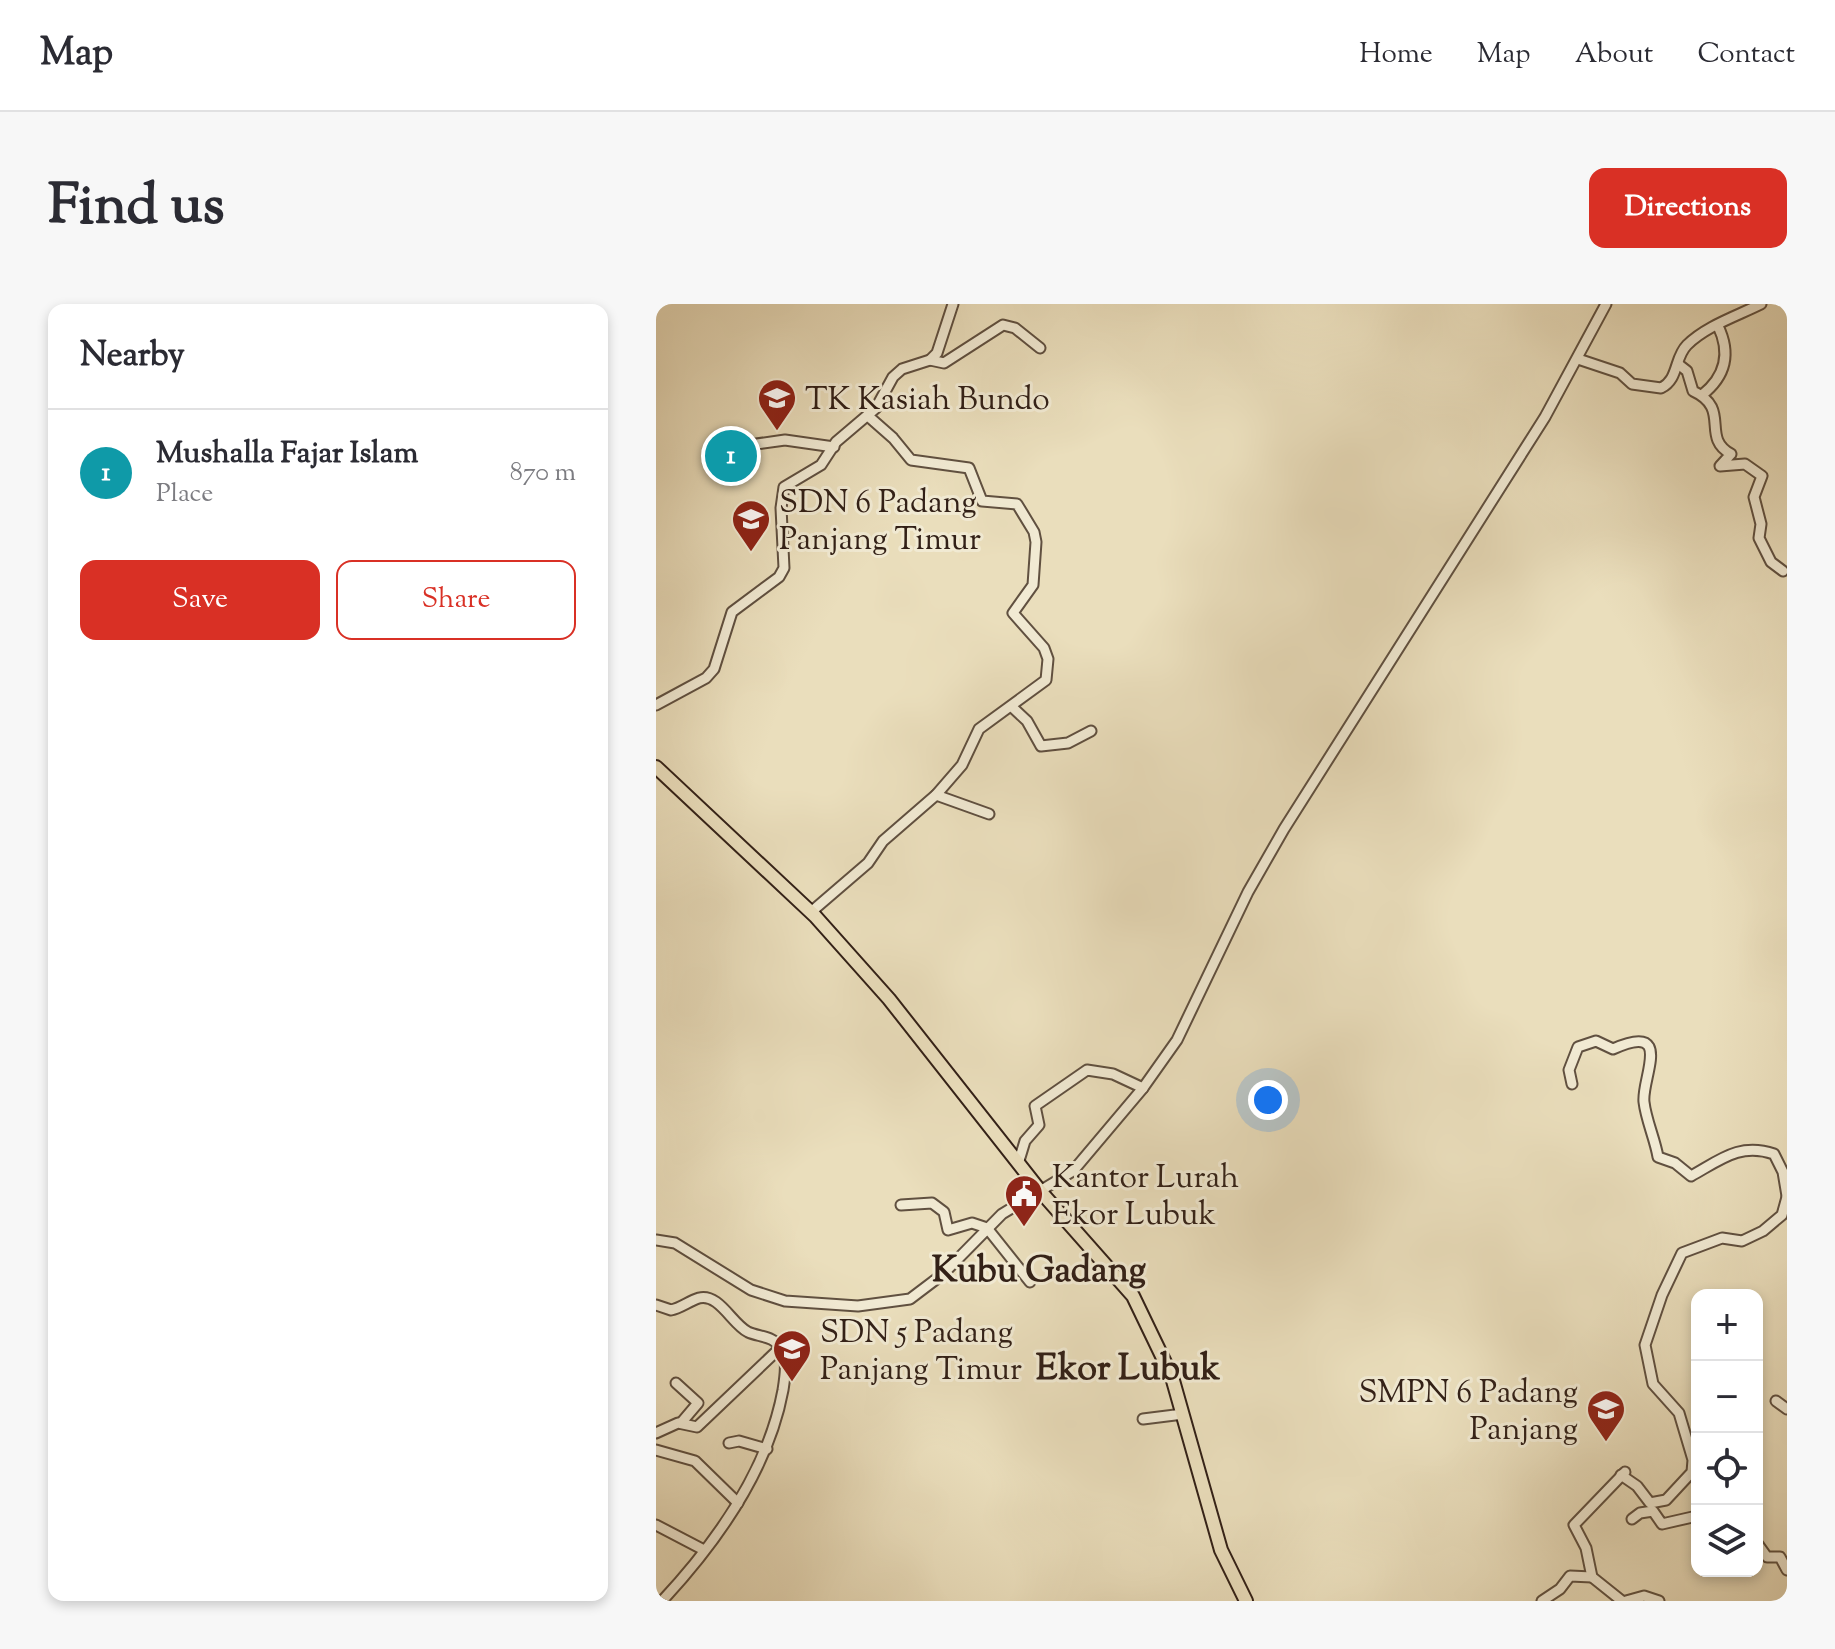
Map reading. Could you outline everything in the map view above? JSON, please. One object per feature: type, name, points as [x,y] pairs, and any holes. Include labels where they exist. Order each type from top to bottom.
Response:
[{"type":"highway","points":[[656,767],[811,912],[932,1050],[1018,1164],[1133,1296],[1166,1364],[1216,1534],[1246,1601]]},
{"type":"street","points":[[656,705],[706,678],[714,669],[732,612],[779,577],[784,568],[781,508],[784,487],[821,465],[834,447],[868,416],[893,377],[902,369],[930,360],[937,353],[953,304]]},
{"type":"street","points":[[656,1240],[675,1243],[731,1280],[764,1295],[806,1304],[858,1306],[910,1299],[943,1274],[1011,1207],[1073,1171],[1143,1088],[1177,1040],[1248,892],[1284,829],[1421,619],[1578,359],[1606,304]]},
{"type":"street","points":[[1578,359],[1620,373],[1630,383],[1653,388],[1668,384],[1684,348],[1761,304]]},
{"type":"street","points":[[930,360],[944,363],[1003,325],[1015,328],[1040,348]]},
{"type":"street","points":[[1702,395],[1714,384],[1725,364],[1726,345],[1718,326]]},
{"type":"street","points":[[1678,364],[1687,371],[1693,391],[1702,395],[1715,409],[1719,445],[1731,453],[1720,466],[1745,464],[1762,476],[1754,497],[1760,520],[1759,538],[1771,562],[1783,571]]},
{"type":"street","points":[[811,912],[868,863],[883,841],[936,795],[960,769],[979,729],[1042,686],[1048,673],[1044,648],[1013,613],[1033,585],[1034,532],[1015,502],[979,500],[969,468],[911,460],[893,438],[868,416]]},
{"type":"street","points":[[742,446],[785,440],[834,447]]},
{"type":"street","points":[[1012,707],[1027,721],[1041,746],[1068,743],[1091,731]]},
{"type":"street","points":[[936,795],[989,814]]},
{"type":"street","points":[[1572,1084],[1569,1070],[1578,1047],[1596,1041],[1613,1049],[1631,1041],[1642,1043],[1651,1052],[1653,1069],[1645,1082],[1644,1102],[1658,1157],[1675,1163],[1691,1176],[1739,1148],[1757,1148],[1774,1154],[1783,1172],[1787,1197],[1782,1215],[1763,1231],[1742,1241],[1722,1238],[1696,1247],[1682,1253],[1676,1264],[1645,1345],[1647,1367],[1655,1389],[1679,1413],[1693,1460],[1692,1472],[1666,1500],[1657,1504],[1650,1503],[1623,1474],[1575,1522],[1586,1548],[1592,1577]]},
{"type":"street","points":[[1018,1164],[1025,1141],[1039,1125],[1035,1106],[1087,1070],[1114,1074],[1143,1088]]},
{"type":"street","points":[[901,1205],[932,1203],[944,1212],[948,1230],[972,1223],[987,1228],[1030,1282]]},
{"type":"street","points":[[656,1305],[671,1310],[707,1298],[741,1327],[781,1347],[784,1382],[767,1449],[738,1503],[662,1601]]},
{"type":"street","points":[[681,1423],[695,1428],[699,1426],[781,1347]]},
{"type":"street","points":[[656,1433],[681,1423],[698,1403],[676,1383]]},
{"type":"street","points":[[1776,1401],[1787,1409]]},
{"type":"street","points":[[1143,1419],[1183,1414]]},
{"type":"street","points":[[729,1443],[739,1441],[767,1449]]},
{"type":"street","points":[[656,1450],[695,1461],[738,1503]]},
{"type":"street","points":[[1632,1519],[1653,1511],[1662,1524],[1691,1517]]},
{"type":"street","points":[[656,1525],[704,1550]]},
{"type":"street","points":[[1763,1551],[1767,1557],[1780,1557],[1787,1570]]},
{"type":"street","points":[[1542,1601],[1560,1589],[1570,1576],[1592,1577],[1624,1601],[1644,1596],[1659,1601]]},
{"type":"place","name":"TK Kasiah Bundo","points":[[777,432]]},
{"type":"place","name":"Mushalla Fajar Islam","points":[[731,456]]},
{"type":"place","name":"SDN 6 Padang Panjang Timur","points":[[751,553]]},
{"type":"place","name":"Kantor Lurah Ekor Lubuk","points":[[1024,1228]]},
{"type":"place","name":"SDN 5 Padang Panjang Timur","points":[[792,1383]]},
{"type":"place","name":"SMPN 6 Padang Panjang","points":[[1606,1443]]},
{"type":"district","name":"Kubu Gadang","points":[[1039,1268]]},
{"type":"district","name":"Ekor Lubuk","points":[[1128,1366]]}]
